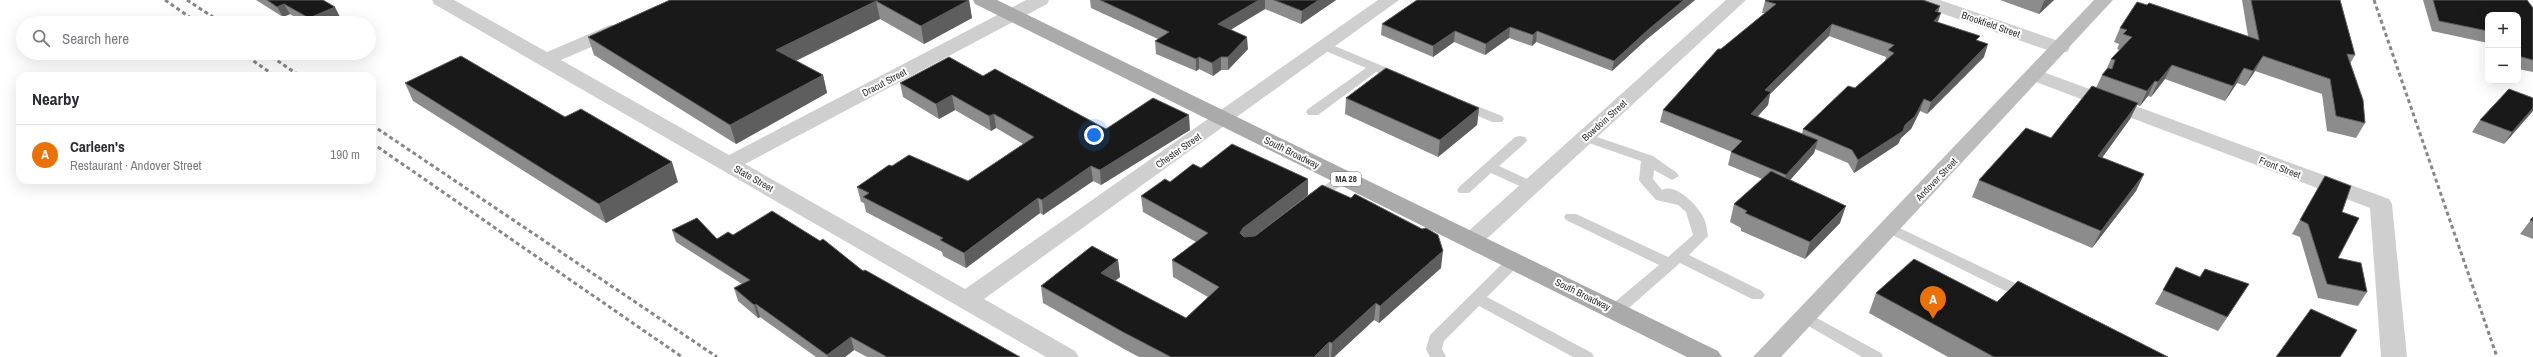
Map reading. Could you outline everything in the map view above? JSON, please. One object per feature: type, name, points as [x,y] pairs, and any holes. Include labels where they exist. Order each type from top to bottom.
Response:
[{"type":"main road","name":"South Broadway","points":[[982,0],[1709,357]]},
{"type":"main road","name":"Andover Street","points":[[1766,357],[2035,75],[2104,0]]},
{"type":"street","name":"State Street","points":[[441,0],[1066,357]]},
{"type":"street","name":"Dracut Street","points":[[728,164],[1040,0]]},
{"type":"street","name":"Chester Street","points":[[966,300],[1390,0]]},
{"type":"street","name":"Bowdoin Street","points":[[1472,240],[1737,0]]},
{"type":"street","name":"Brookfield Street","points":[[1922,0],[2060,48]]},
{"type":"street","points":[[546,60],[632,22]]},
{"type":"street","name":"Front Street","points":[[2035,75],[2381,204],[2394,357]]},
{"type":"lane","points":[[1325,46],[1411,82]]},
{"type":"lane","points":[[1313,112],[1375,67]]},
{"type":"lane","points":[[1447,97],[1497,119]]},
{"type":"lane","points":[[1585,137],[1648,159],[1672,176]]},
{"type":"lane","points":[[1464,190],[1520,140]]},
{"type":"lane","points":[[1648,159],[1657,178]]},
{"type":"lane","points":[[1648,159],[1646,180],[1661,196],[1688,205]]},
{"type":"lane","points":[[1490,167],[1531,186]]},
{"type":"lane","points":[[1303,207],[1343,177]]},
{"type":"lane","points":[[1683,189],[1688,205]]},
{"type":"lane","points":[[1616,310],[1701,236],[1699,218],[1688,205],[1668,192]]},
{"type":"lane","points":[[1571,217],[1757,295]]},
{"type":"lane","points":[[1889,228],[2040,301]]},
{"type":"lane","points":[[1438,357],[1434,349],[1436,339],[1514,261]]},
{"type":"lane","points":[[1477,298],[1586,357]]},
{"type":"lane","points":[[1804,316],[1875,357]]},
{"type":"building","points":[[267,0],[323,0],[335,7],[314,16],[305,16],[284,4],[277,7]]},
{"type":"building","points":[[670,0],[969,0],[921,26],[876,1],[776,50],[823,75],[730,125],[588,37]]},
{"type":"building","points":[[1100,0],[1259,0],[1218,24],[1247,37],[1228,57],[1221,57],[1212,63],[1199,57],[1196,59],[1155,41],[1169,32]]},
{"type":"building","points":[[1274,0],[1319,0],[1302,11]]},
{"type":"building","points":[[1417,0],[1684,0],[1614,61],[1537,31],[1533,35],[1510,27],[1486,44],[1455,31],[1433,46],[1382,24]]},
{"type":"building","points":[[1923,0],[1940,6],[1935,11],[1941,13],[1934,21],[1980,36],[1976,40],[1988,44],[1931,102],[1924,99],[1915,116],[1905,125],[1903,131],[1858,160],[1852,150],[1803,129],[1848,86],[1855,88],[1894,53],[1888,50],[1894,45],[1832,24],[1765,90],[1771,92],[1751,114],[1818,140],[1786,175],[1731,152],[1742,141],[1663,110],[1718,49],[1721,49],[1776,4],[1765,1]]},
{"type":"building","points":[[2251,0],[2340,0],[2355,55],[2347,54],[2363,100],[2365,123],[2336,116],[2330,79],[2263,56],[2253,71],[2244,68],[2233,86],[2172,65],[2158,82],[2155,81],[2147,91],[2102,75],[2108,68],[2112,69],[2115,60],[2111,59],[2132,37],[2123,34],[2127,30],[2120,28],[2137,2],[2147,5],[2149,3],[2259,40]]},
{"type":"building","points":[[2433,0],[2527,0],[2533,8],[2533,60],[2521,57],[2521,12],[2485,12],[2485,30],[2439,21]]},
{"type":"building","points":[[461,56],[565,117],[581,109],[672,162],[599,204],[405,83]]},
{"type":"building","points":[[949,57],[983,76],[995,69],[1106,129],[1153,98],[1189,115],[1100,170],[1091,166],[1042,200],[1038,198],[964,253],[940,240],[943,238],[863,197],[869,193],[857,187],[889,165],[892,166],[909,155],[968,181],[1034,137],[994,114],[989,116],[952,95],[936,104],[900,83]]},
{"type":"building","points":[[1386,68],[1479,108],[1440,140],[1346,98]]},
{"type":"building","points":[[2092,86],[2138,103],[2098,156],[2144,174],[2101,231],[1979,180],[2026,128],[2051,138]]},
{"type":"building","points":[[2509,89],[2533,98],[2533,108],[2512,132],[2480,120]]},
{"type":"building","points":[[1232,144],[1308,179],[1243,228],[1240,233],[1244,237],[1255,236],[1322,185],[1351,198],[1355,194],[1422,229],[1426,228],[1438,235],[1443,251],[1380,306],[1376,303],[1332,343],[1329,342],[1314,357],[1171,357],[1041,286],[1092,246],[1118,260],[1101,273],[1186,318],[1219,287],[1172,260],[1208,233],[1141,196],[1165,179],[1170,182],[1193,164],[1201,168]]},
{"type":"building","points":[[1771,171],[1846,206],[1810,242],[1745,213],[1747,211],[1734,204]]},
{"type":"building","points":[[2325,176],[2351,186],[2342,212],[2359,218],[2338,258],[2361,263],[2367,292],[2327,284],[2308,224],[2300,220]]},
{"type":"building","points":[[772,211],[820,241],[823,239],[863,271],[865,270],[1020,357],[887,357],[851,337],[827,355],[756,304],[754,305],[734,288],[750,280],[672,230],[697,218],[717,239],[728,232],[733,235]]},
{"type":"building","points":[[1914,259],[1997,302],[2018,281],[2168,357],[1994,357],[1876,293]]},
{"type":"building","points":[[2176,267],[2200,277],[2205,269],[2249,284],[2227,317],[2163,290]]},
{"type":"building","points":[[2311,309],[2357,330],[2340,357],[2276,357]]},
{"type":"railway","points":[[165,0],[188,16]]},
{"type":"railway","points":[[187,0],[211,16]]},
{"type":"railway","points":[[2374,0],[2497,357]]},
{"type":"railway","points":[[252,60],[269,72]]},
{"type":"railway","points":[[276,60],[294,72]]},
{"type":"railway","points":[[376,128],[717,357]]},
{"type":"railway","points":[[376,146],[682,357]]},
{"type":"place","name":"Carleen's","points":[[1933,319]]}]
